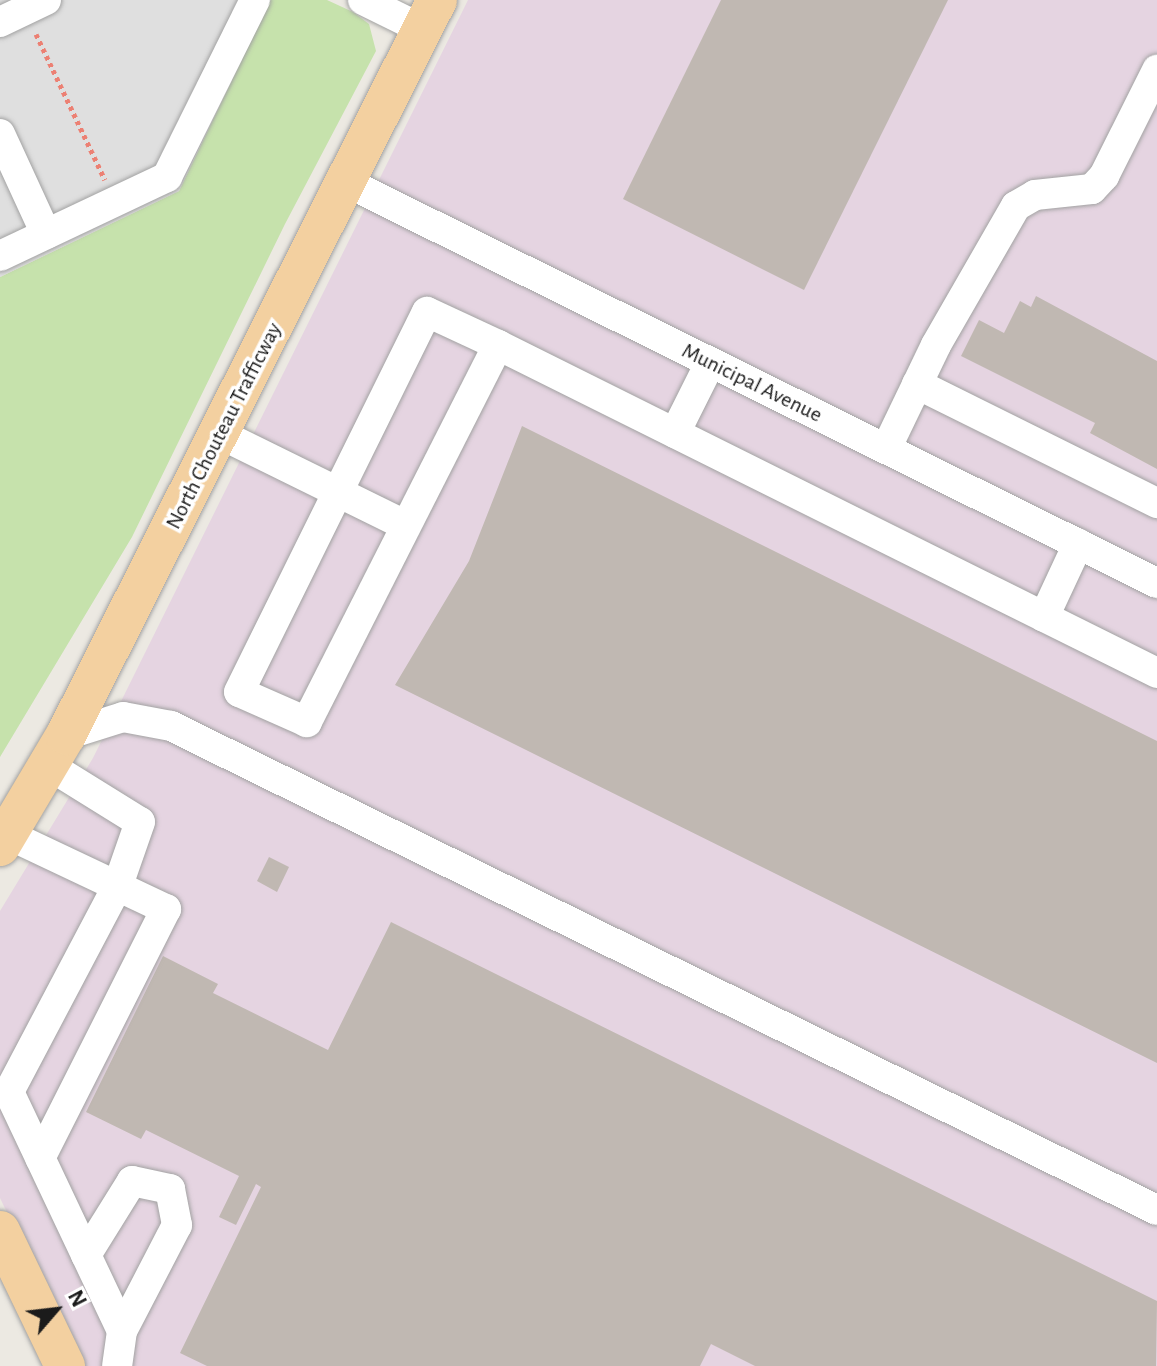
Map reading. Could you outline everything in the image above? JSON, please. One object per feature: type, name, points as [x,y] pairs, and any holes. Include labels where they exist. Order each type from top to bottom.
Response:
[{"type":"main road","name":"North Chouteau Trafficway","points":[[4,840],[57,750],[220,434],[430,14]]},
{"type":"main road","points":[[0,1231],[65,1366]]},
{"type":"street","points":[[0,256],[167,177],[255,0]]},
{"type":"street","points":[[363,0],[430,14]]},
{"type":"street","points":[[886,449],[917,384],[1016,206],[1035,195],[1092,189],[1104,176],[1157,70]]},
{"type":"street","points":[[0,134],[46,234]]},
{"type":"street","name":"Municipal Avenue","points":[[346,182],[1157,583]]},
{"type":"street","points":[[498,345],[307,722],[239,692],[427,312],[498,345],[1157,673]]},
{"type":"street","points":[[675,433],[710,363]]},
{"type":"street","points":[[917,384],[1157,503]]},
{"type":"street","points":[[220,434],[405,525]]},
{"type":"street","points":[[1044,617],[1078,544]]},
{"type":"street","points":[[122,1331],[9,1092],[118,885],[140,822],[57,750],[123,717],[171,726],[1157,1210]]},
{"type":"street","points":[[4,840],[118,885],[166,909],[60,1126],[40,1158]]},
{"type":"street","points":[[86,1255],[132,1181],[170,1189],[177,1225],[122,1331],[117,1366]]},
{"type":"path","points":[[24,11],[115,201]]},
{"type":"shaded area","points":[[0,0],[270,0],[179,191],[0,277]]},
{"type":"shaded area","points":[[468,0],[1157,0],[1157,1366],[81,1366],[0,1198],[0,911],[93,758]]},
{"type":"green space","points":[[270,0],[327,0],[353,12],[369,24],[376,51],[285,224],[132,537],[0,757],[0,277],[179,191]]},
{"type":"building","points":[[721,0],[948,0],[804,290],[623,199]]},
{"type":"building","points":[[1036,296],[1157,361],[1157,469],[1090,433],[1095,423],[961,356],[979,320],[1004,333],[1020,301],[1031,307]]},
{"type":"building","points":[[522,426],[1157,741],[1157,1063],[395,685],[469,561]]},
{"type":"building","points":[[269,857],[289,867],[277,892],[257,881]]},
{"type":"building","points":[[391,922],[1157,1301],[1156,1366],[755,1366],[711,1344],[700,1366],[207,1366],[180,1353],[261,1187],[256,1184],[236,1225],[219,1217],[239,1176],[146,1130],[141,1139],[86,1112],[163,956],[218,984],[213,993],[328,1050]]}]
